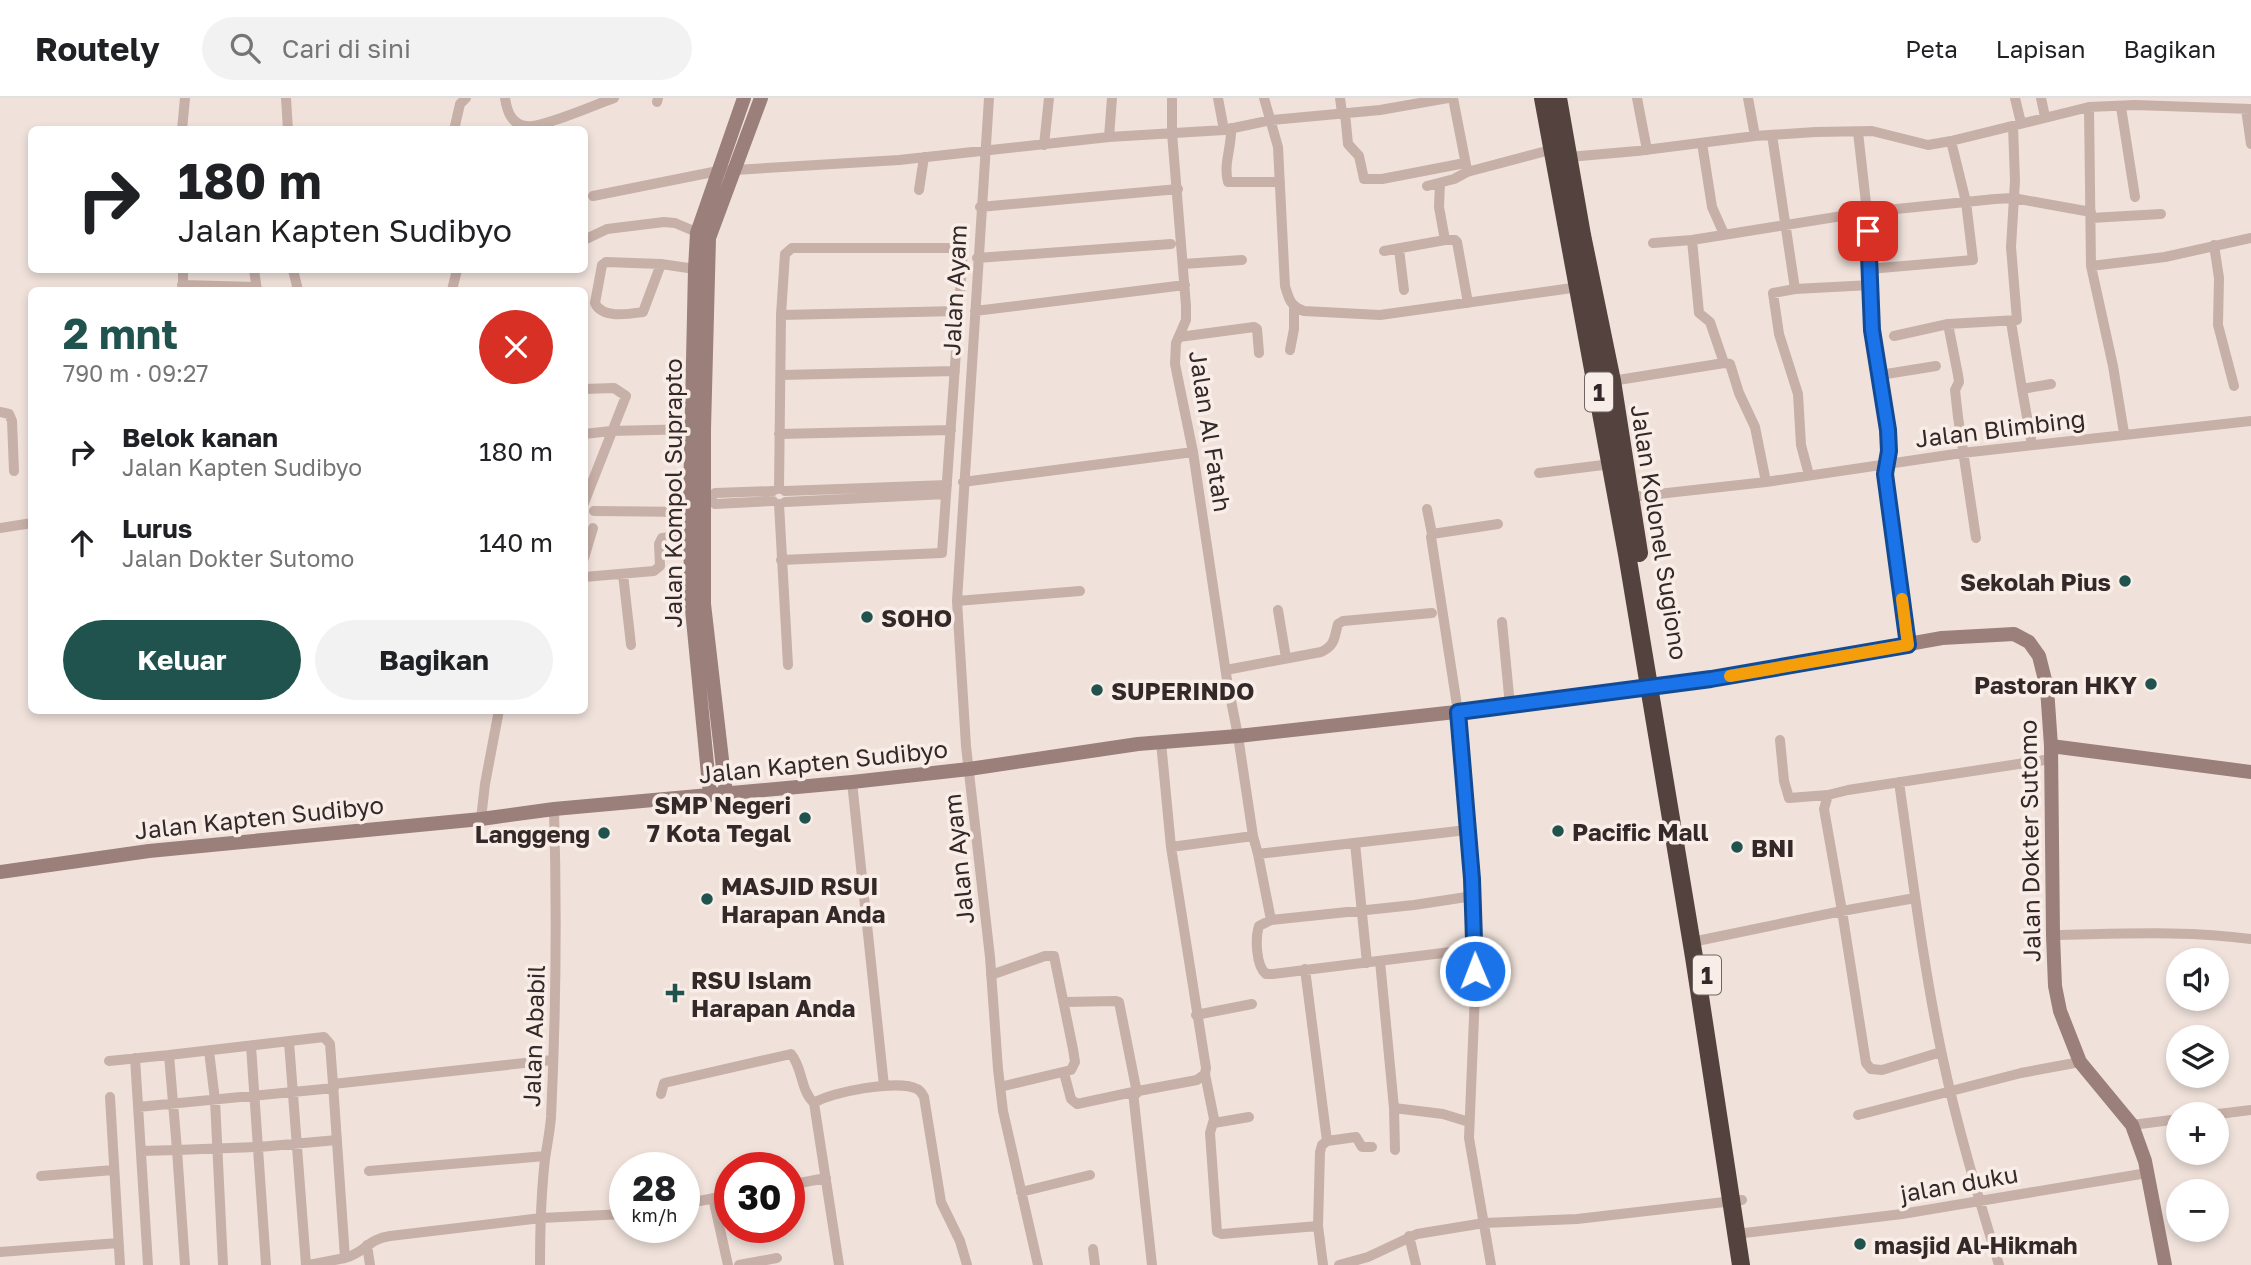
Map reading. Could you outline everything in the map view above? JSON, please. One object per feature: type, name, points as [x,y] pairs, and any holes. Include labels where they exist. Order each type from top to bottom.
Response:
[{"type":"highway","name":"Jalan Kolonel Sugiono","points":[[1543,98],[1562,153],[1582,235],[1612,382],[1631,497],[1655,687]]},
{"type":"highway","name":"Jalan Kolonel Sugiono","points":[[1558,98],[1579,288],[1655,687]]},
{"type":"highway","name":"1","points":[[1655,687],[1741,1233],[1741,1265]]},
{"type":"highway","name":"1","points":[[1741,1233],[1752,1265]]},
{"type":"main road","points":[[703,235],[718,171],[744,98]]},
{"type":"main road","points":[[703,235],[735,171],[761,98]]},
{"type":"main road","name":"Jalan Kompol Suprapto","points":[[703,235],[695,269],[699,502],[710,795]]},
{"type":"main road","name":"Jalan Kompol Suprapto","points":[[698,429],[703,235]]},
{"type":"main road","name":"Jalan Kompol Suprapto","points":[[699,502],[691,536],[691,599],[726,794]]},
{"type":"main road","name":"Jalan Dokter Sutomo","points":[[1655,687],[1942,638],[2006,633],[2026,639],[2034,648],[2043,667],[2051,752],[2053,935],[2055,986],[2060,1011],[2080,1062],[2127,1115],[2132,1125],[2147,1173],[2165,1265]]},
{"type":"main road","name":"Jalan Kapten Sudibyo","points":[[0,872],[149,851],[969,769],[1161,742],[1458,712],[1655,687]]},
{"type":"main road","points":[[2051,752],[2251,772]]},
{"type":"street","points":[[182,126],[185,98]]},
{"type":"street","points":[[286,98],[288,126]]},
{"type":"street","points":[[455,126],[460,104],[466,98]]},
{"type":"street","points":[[505,98],[506,110],[515,121],[528,126]]},
{"type":"street","points":[[534,126],[614,98]]},
{"type":"street","name":"Jalan Ayam","points":[[989,98],[977,258],[979,311],[963,482],[957,601],[969,769],[1000,1087],[1038,1265]]},
{"type":"street","points":[[1044,145],[1049,98]]},
{"type":"street","points":[[1109,137],[1112,98]]},
{"type":"street","name":"Jalan Al Fatah","points":[[1172,98],[1172,133],[1186,320],[1175,349],[1175,364],[1193,452],[1253,836],[1271,920]]},
{"type":"street","points":[[1218,98],[1232,142],[1226,171],[1228,182],[1280,182]]},
{"type":"street","points":[[1264,98],[1278,147],[1285,286],[1289,301],[1294,307],[1304,311],[1380,315],[1579,288]]},
{"type":"street","points":[[1340,98],[1348,144],[1359,156],[1364,180],[1562,153],[1647,150],[1755,136],[1883,133],[1925,145],[2045,117],[2081,104],[2121,107],[2134,102],[2249,109],[2251,144]]},
{"type":"street","points":[[593,196],[718,171],[924,158],[1109,137],[1228,129],[1272,120],[1380,110],[1450,98],[1466,168],[1460,177],[1427,186]]},
{"type":"street","points":[[1637,98],[1647,150]]},
{"type":"street","points":[[1748,98],[1755,136]]},
{"type":"street","points":[[1894,336],[1948,324],[2011,322],[2017,318],[2011,247],[2017,124],[2015,98]]},
{"type":"street","points":[[2040,98],[2045,117]]},
{"type":"street","points":[[2081,104],[2091,215],[2091,266],[2113,366],[2124,433]]},
{"type":"street","points":[[2121,107],[2135,197]]},
{"type":"street","points":[[1858,132],[1867,212],[1872,330],[1887,423],[1887,486],[1908,645]]},
{"type":"street","points":[[1772,135],[1795,289]]},
{"type":"street","points":[[1869,269],[1973,260],[1974,250],[1966,202],[1951,141]]},
{"type":"street","points":[[1702,143],[1712,206],[1724,234]]},
{"type":"street","points":[[919,190],[924,158]]},
{"type":"street","points":[[1440,183],[1439,207],[1445,240]]},
{"type":"street","points":[[980,206],[1178,189]]},
{"type":"street","points":[[1653,243],[1692,240],[1867,212],[2013,198],[2091,215],[2161,214]]},
{"type":"street","points":[[588,238],[607,229],[664,222],[674,223],[703,235]]},
{"type":"street","points":[[780,560],[942,553],[964,236]]},
{"type":"street","points":[[2091,266],[2165,257],[2251,238]]},
{"type":"street","points":[[1384,251],[1455,240],[1468,303]]},
{"type":"street","points":[[1692,240],[1699,313],[1710,322],[1724,363]]},
{"type":"street","points":[[977,258],[1171,244]]},
{"type":"street","points":[[2214,245],[2219,278],[2218,324],[2234,386]]},
{"type":"street","points":[[788,665],[780,560],[779,496],[782,263],[785,254],[792,248],[964,248]]},
{"type":"street","points":[[1399,249],[1404,290]]},
{"type":"street","points":[[1183,264],[1242,260]]},
{"type":"street","points":[[661,264],[643,312],[608,313],[600,312],[597,308],[595,303],[604,263],[661,264],[695,269]]},
{"type":"street","points":[[1809,475],[1801,445],[1798,394],[1779,334],[1773,293],[1795,289],[1871,285]]},
{"type":"street","points":[[979,311],[1182,286]]},
{"type":"street","points":[[1290,349],[1294,307]]},
{"type":"street","points":[[781,315],[959,312]]},
{"type":"street","points":[[2011,322],[2032,446]]},
{"type":"street","points":[[1948,324],[1959,382],[1955,390],[1976,538]]},
{"type":"street","points":[[1179,337],[1254,327],[1259,352]]},
{"type":"street","points":[[1612,382],[1724,363],[1732,366],[1739,393],[1755,427],[1766,482]]},
{"type":"street","points":[[1880,375],[1936,366]]},
{"type":"street","points":[[781,375],[955,371]]},
{"type":"street","points":[[2022,389],[2051,384]]},
{"type":"street","points":[[588,389],[619,390],[626,397],[588,491]]},
{"type":"street","points":[[0,412],[9,414],[12,421],[13,471]]},
{"type":"street","name":"Jalan Blimbing","points":[[1631,497],[1766,482],[1962,453],[2124,433],[2251,421]]},
{"type":"street","points":[[588,434],[611,431],[698,429]]},
{"type":"street","points":[[779,434],[951,430]]},
{"type":"street","points":[[963,482],[1193,452]]},
{"type":"street","points":[[1539,473],[1611,464]]},
{"type":"street","points":[[594,511],[699,502],[715,493],[742,497],[947,490]]},
{"type":"street","points":[[1427,509],[1458,712],[1475,949],[1470,1155],[1490,1265]]},
{"type":"street","points":[[0,528],[28,524]]},
{"type":"street","points":[[1432,534],[1498,524]]},
{"type":"street","points":[[588,545],[593,528]]},
{"type":"street","points":[[588,578],[659,569],[662,538],[691,536]]},
{"type":"street","points":[[623,574],[631,645]]},
{"type":"street","points":[[957,601],[1080,591]]},
{"type":"street","points":[[1278,610],[1286,658]]},
{"type":"street","points":[[1227,670],[1330,648],[1338,624],[1343,621],[1432,613]]},
{"type":"street","points":[[1502,622],[1510,706]]},
{"type":"street","points":[[481,819],[498,714]]},
{"type":"street","points":[[1780,740],[1784,781],[1789,797],[1828,795],[2051,752]]},
{"type":"street","points":[[1161,742],[1171,847],[1214,1123],[1210,1133],[1218,1233],[1318,1226]]},
{"type":"street","points":[[852,782],[884,1086]]},
{"type":"street","points":[[1899,782],[1941,1052],[1979,1200],[2000,1265]]},
{"type":"street","points":[[1828,795],[1824,809],[1868,1067],[1882,1070],[1941,1052]]},
{"type":"street","name":"Jalan Ababil","points":[[540,1265],[545,1156],[551,1125],[555,1037],[557,958],[554,809]]},
{"type":"street","points":[[1258,855],[1467,830]]},
{"type":"street","points":[[1171,847],[1253,836]]},
{"type":"street","points":[[1354,843],[1367,963]]},
{"type":"street","points":[[1473,896],[1271,920],[1261,924],[1257,930],[1263,972],[1273,974],[1475,949]]},
{"type":"street","points":[[1697,941],[1915,898]]},
{"type":"street","points":[[2053,935],[2137,933],[2222,935],[2251,939]]},
{"type":"street","points":[[991,975],[1050,955],[1056,961],[1058,983],[1065,1002],[1075,1062],[1074,1068],[1064,1073],[1000,1087]]},
{"type":"street","points":[[1380,961],[1394,1108],[1395,1150]]},
{"type":"street","points":[[1304,969],[1327,1141]]},
{"type":"street","points":[[1065,1002],[1119,1002],[1135,1093],[1152,1265]]},
{"type":"street","points":[[1196,1015],[1252,1004]]},
{"type":"street","points":[[109,1061],[320,1037],[328,1040],[334,1086],[345,1258]]},
{"type":"street","points":[[289,1042],[307,1265],[358,1254],[372,1240],[390,1236],[541,1218],[609,1215]]},
{"type":"street","points":[[251,1046],[267,1265]]},
{"type":"street","points":[[209,1051],[215,1100],[223,1265]]},
{"type":"street","points":[[661,1094],[664,1083],[791,1054],[796,1060],[808,1097],[814,1103],[839,1265]]},
{"type":"street","points":[[169,1055],[185,1265]]},
{"type":"street","points":[[135,1058],[148,1265]]},
{"type":"street","points":[[138,1107],[255,1096],[552,1060]]},
{"type":"street","points":[[1858,1115],[2021,1073],[2080,1062]]},
{"type":"street","points":[[1064,1073],[1071,1099],[1077,1104],[1197,1080],[1205,1074]]},
{"type":"street","points":[[814,1103],[827,1097],[884,1086],[914,1087],[920,1090],[941,1202],[960,1241],[967,1265]]},
{"type":"street","points":[[110,1097],[120,1265]]},
{"type":"street","points":[[1394,1108],[1443,1114],[1469,1122]]},
{"type":"street","points":[[2229,1113],[2251,1110]]},
{"type":"street","points":[[1214,1123],[1249,1117]]},
{"type":"street","points":[[2132,1125],[2166,1121]]},
{"type":"street","points":[[1323,1265],[1318,1226],[1322,1145],[1327,1141],[1356,1137],[1362,1147],[1372,1147]]},
{"type":"street","points":[[141,1151],[259,1147],[337,1140]]},
{"type":"street","points":[[369,1171],[545,1156]]},
{"type":"street","points":[[41,1176],[113,1170]]},
{"type":"street","name":"jalan duku","points":[[1741,1233],[1902,1214],[2147,1173]]},
{"type":"street","points":[[1021,1192],[1090,1175]]},
{"type":"street","points":[[805,1182],[826,1178]]},
{"type":"street","points":[[700,1201],[713,1198],[729,1265]]},
{"type":"street","points":[[1339,1265],[1368,1257],[1409,1236],[1484,1223],[1577,1219],[1736,1201]]},
{"type":"street","points":[[1409,1236],[1416,1265]]},
{"type":"street","points":[[0,1252],[118,1242]]},
{"type":"street","points":[[367,1245],[370,1265]]},
{"type":"street","points":[[1093,1249],[1095,1265]]},
{"type":"street","points":[[739,1265],[777,1258]]},
{"type":"slow traffic","points":[[1730,676],[1908,645],[1902,599]]},
{"type":"place","name":"Sekolah Pius","points":[[2125,581]]},
{"type":"place","name":"SOHO","points":[[867,617]]},
{"type":"place","name":"Pastoran HKY","points":[[2151,684]]},
{"type":"place","name":"SUPERINDO","points":[[1097,690]]},
{"type":"place","name":"SMP Negeri 7 Kota Tegal","points":[[805,818]]},
{"type":"place","name":"Pacific Mall","points":[[1558,831]]},
{"type":"place","name":"Langgeng","points":[[604,833]]},
{"type":"place","name":"BNI","points":[[1737,847]]},
{"type":"place","name":"MASJID RSUI Harapan Anda","points":[[707,899]]},
{"type":"place","name":"RSU Islam Harapan Anda","points":[[675,993]]},
{"type":"place","name":"masjid Al-Hikmah","points":[[1860,1244]]},
{"type":"route","points":[[1475,971],[1472,879],[1458,712],[1711,679],[1908,645],[1885,474],[1889,451],[1888,430],[1872,330],[1868,231]]}]
